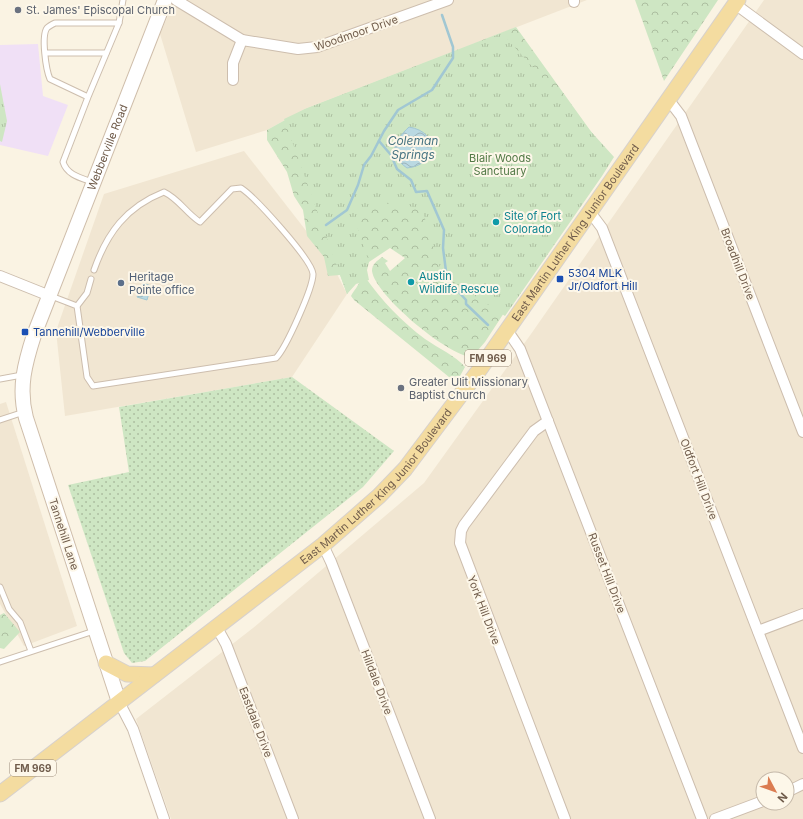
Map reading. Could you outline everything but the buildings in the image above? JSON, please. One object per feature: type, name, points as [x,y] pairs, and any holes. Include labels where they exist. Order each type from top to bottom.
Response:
[{"type":"main road","name":"East Martin Luther King Junior Boulevard","points":[[0,794],[323,545],[379,496],[405,469],[507,330],[736,2]]},
{"type":"main road","points":[[106,663],[126,674],[154,675]]},
{"type":"street","name":"Webberville Road","points":[[50,296],[93,182],[165,0]]},
{"type":"street","name":"Woodmoor Drive","points":[[176,0],[242,40],[290,48],[311,48],[448,0]]},
{"type":"street","points":[[736,2],[803,54]]},
{"type":"street","points":[[233,80],[233,63],[242,40]]},
{"type":"street","name":"Broadhill Drive","points":[[668,99],[681,116],[803,432]]},
{"type":"street","name":"Oldfort Hill Drive","points":[[590,212],[602,228],[803,748]]},
{"type":"street","points":[[0,276],[50,296]]},
{"type":"street","name":"Tannehill Lane","points":[[50,296],[28,353],[23,375],[22,396],[25,412],[119,702],[133,729],[164,819]]},
{"type":"street","name":"Russet Hill Drive","points":[[507,330],[520,349],[702,819]]},
{"type":"street","name":"York Hill Drive","points":[[548,421],[534,431],[464,524],[461,531],[460,543],[565,819]]},
{"type":"street","name":"Hilldale Drive","points":[[323,545],[331,562],[430,819]]},
{"type":"street","points":[[758,631],[803,614]]},
{"type":"street","name":"Eastdale Drive","points":[[216,626],[226,644],[293,819]]},
{"type":"street","points":[[715,819],[755,804]]},
{"type":"lane","points":[[93,182],[72,174],[65,167],[63,162],[119,23],[123,0]]},
{"type":"lane","points":[[88,97],[50,79],[47,73],[44,36],[47,28],[56,22],[119,23]]},
{"type":"lane","points":[[46,53],[106,53]]},
{"type":"lane","points":[[91,279],[87,293],[77,306],[87,377],[93,386],[276,358],[283,350],[290,337],[313,274],[310,263],[251,195],[241,188],[232,190],[200,222],[190,216],[174,197],[164,192],[150,197],[120,220],[110,233],[102,248],[94,270]]},
{"type":"lane","points":[[50,296],[77,306]]},
{"type":"lane","points":[[0,379],[23,375]]},
{"type":"lane","points":[[0,420],[25,412]]},
{"type":"lane","points":[[0,587],[9,609],[20,622],[31,651]]},
{"type":"lane","points":[[0,662],[96,630]]},
{"type":"shaded area","points":[[175,0],[587,0],[305,109],[267,130],[196,152],[160,34]]},
{"type":"shaded area","points":[[764,0],[803,0],[803,819],[171,819],[136,719],[253,628],[424,483],[531,334]]},
{"type":"shaded area","points":[[38,44],[43,96],[68,105],[48,156],[0,145],[0,45]]},
{"type":"shaded area","points":[[244,151],[332,264],[347,294],[292,377],[65,416],[56,331],[104,194]]},
{"type":"shaded area","points":[[6,402],[77,626],[24,646],[0,604],[0,404]]},
{"type":"green space","points":[[635,0],[718,0],[664,81]]},
{"type":"green space","name":"Blair Woods Sanctuary","points":[[516,27],[610,158],[485,342],[472,357],[461,354],[447,347],[414,323],[376,282],[372,269],[377,261],[382,257],[388,261],[385,263],[390,271],[405,258],[390,248],[369,262],[347,294],[340,275],[328,276],[324,257],[307,236],[303,210],[294,196],[287,172],[267,140],[267,130],[305,109]]},
{"type":"green space","name":"Blair Woods Sanctuary","points":[[502,33],[614,157],[505,316],[442,274],[422,209],[390,202],[370,209],[357,226],[369,262],[367,270],[369,280],[356,284],[347,294],[284,119],[305,109]]},
{"type":"green space","points":[[0,84],[7,121],[2,142],[0,141]]},
{"type":"green space","points":[[365,277],[400,318],[425,339],[452,356],[465,367],[460,376],[449,377],[354,300],[351,296],[358,286],[360,279]]},
{"type":"green space","points":[[292,377],[394,451],[363,487],[145,661],[132,663],[124,653],[68,485],[129,472],[119,407]]},
{"type":"green space","points":[[4,613],[20,632],[4,649],[0,648],[0,615]]},
{"type":"water","name":"Coleman Springs","points":[[409,127],[419,130],[426,135],[430,141],[431,148],[425,161],[417,166],[407,168],[397,158],[395,148],[400,137]]},
{"type":"water","points":[[143,283],[151,286],[147,300],[137,297]]},
{"type":"waterway","points":[[326,225],[347,210],[358,185],[364,165],[371,156],[384,131],[398,110],[432,90],[453,58],[453,47],[442,15]]},
{"type":"waterway","points":[[379,141],[391,155],[397,169],[411,180],[416,192],[427,191],[444,230],[443,248],[447,279],[466,300],[466,304],[488,325]]},
{"type":"place","name":"St. James' Episcopal Church","points":[[18,10]]},
{"type":"place","name":"Site of Fort Colorado","points":[[496,222]]},
{"type":"place","name":"5304 MLK Jr/Oldfort Hill","points":[[560,279]]},
{"type":"place","name":"Austin Wildlife Rescue","points":[[411,282]]},
{"type":"place","name":"Heritage Pointe office","points":[[121,283]]},
{"type":"place","name":"Tannehill/Webberville","points":[[25,332]]},
{"type":"place","name":"Greater Ulit Missionary Baptist Church","points":[[401,388]]}]
